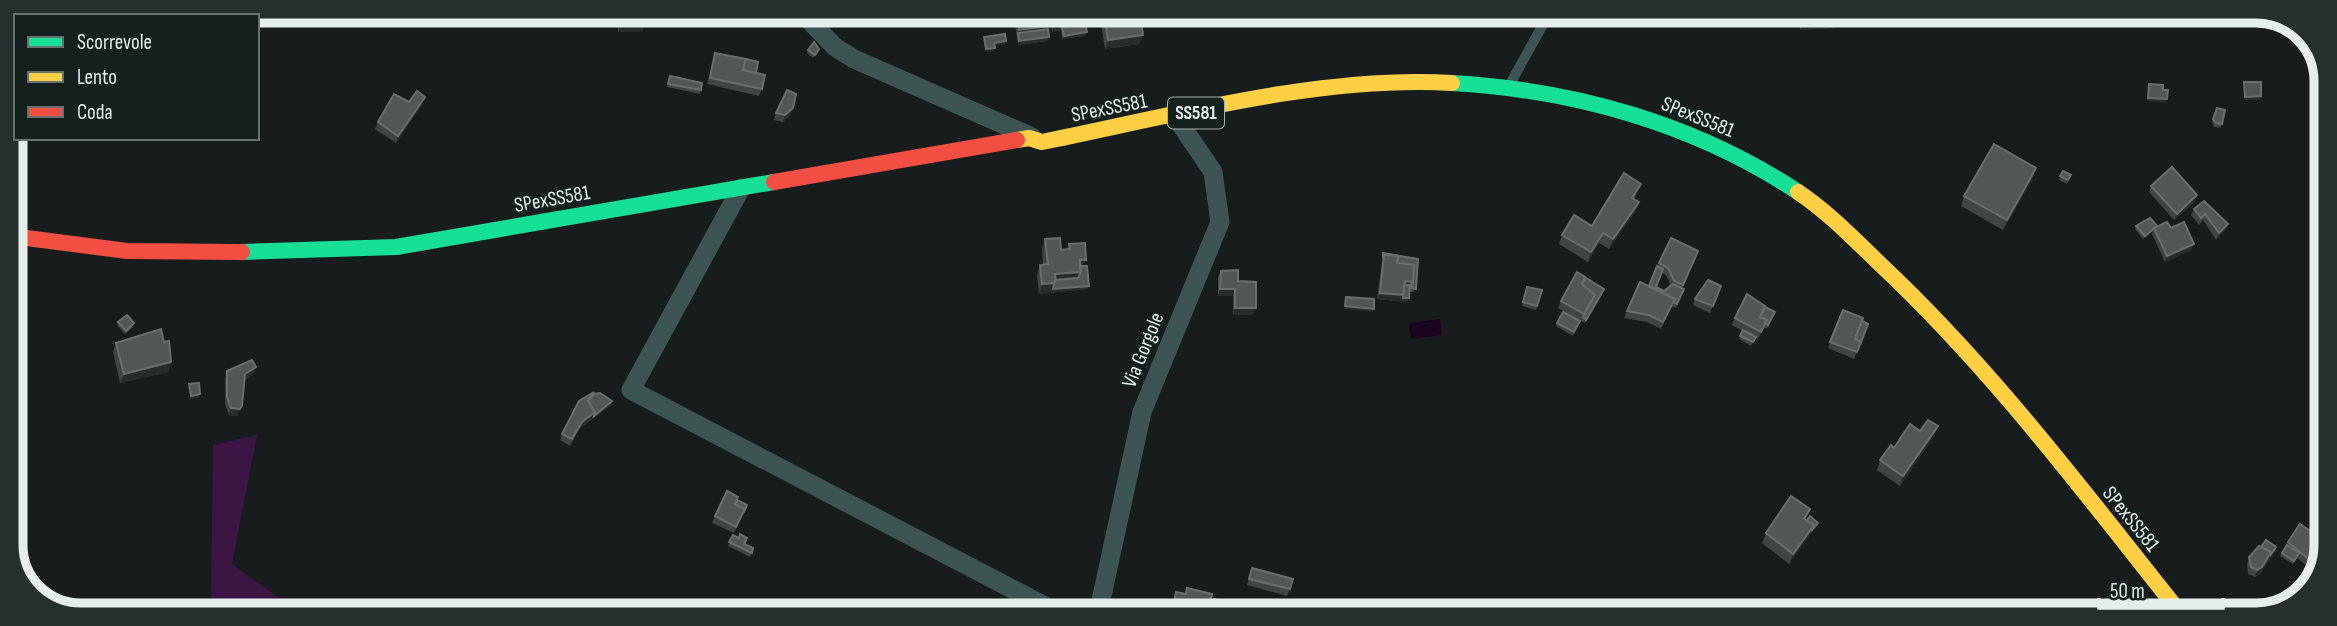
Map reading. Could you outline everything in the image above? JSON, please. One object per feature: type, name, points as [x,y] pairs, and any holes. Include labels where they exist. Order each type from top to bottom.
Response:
[{"type":"main road","name":"SPexSS581","points":[[23,238],[127,251],[186,254],[396,247],[1029,138],[1042,142],[1266,99],[1387,83],[1508,88],[1574,99],[1651,120],[1735,154],[1810,200],[1886,269],[1960,342],[2172,603]]},
{"type":"street","points":[[812,23],[835,47],[854,59],[1042,142]]},
{"type":"street","name":"Via Gorgole","points":[[1100,603],[1142,412],[1220,222],[1213,172],[1175,117]]},
{"type":"street","points":[[741,187],[631,390],[1039,603]]},
{"type":"lane","points":[[1508,88],[1544,23]]},
{"type":"shaded area","points":[[1440,319],[1442,335],[1411,339],[1409,323]]},
{"type":"shaded area","points":[[257,435],[232,564],[286,603],[177,603],[211,602],[213,445]]},
{"type":"building","points":[[620,23],[645,23],[645,25],[620,26]]},
{"type":"building","points":[[1018,23],[1050,23],[1050,26],[1019,30]]},
{"type":"building","points":[[1085,23],[1087,32],[1064,36],[1062,27]]},
{"type":"building","points":[[1106,23],[1141,23],[1143,35],[1108,40]]},
{"type":"building","points":[[1048,29],[1049,37],[1019,41],[1018,33]]},
{"type":"building","points":[[1005,34],[1006,41],[994,43],[995,48],[986,49],[984,37]]},
{"type":"building","points":[[814,42],[819,49],[815,55],[808,50]]},
{"type":"building","points":[[715,53],[746,59],[743,70],[765,75],[762,89],[710,78]]},
{"type":"building","points":[[746,59],[758,62],[756,73],[743,70]]},
{"type":"building","points":[[670,76],[702,83],[701,90],[668,84]]},
{"type":"building","points":[[2244,82],[2261,82],[2261,96],[2245,97]]},
{"type":"building","points":[[2149,84],[2163,85],[2163,90],[2168,90],[2167,99],[2148,98]]},
{"type":"building","points":[[787,90],[796,94],[793,108],[785,115],[776,113]]},
{"type":"building","points":[[417,91],[425,97],[398,136],[378,122],[394,94],[409,102]]},
{"type":"building","points":[[2217,108],[2225,110],[2222,124],[2213,119]]},
{"type":"building","points":[[1994,144],[2036,168],[2007,220],[1964,196]]},
{"type":"building","points":[[2172,167],[2197,195],[2177,214],[2151,186]]},
{"type":"building","points":[[2063,171],[2071,175],[2068,180],[2060,176]]},
{"type":"building","points":[[1624,173],[1641,184],[1632,198],[1639,202],[1613,239],[1603,233],[1591,252],[1562,235],[1574,215],[1592,226]]},
{"type":"building","points":[[2204,201],[2228,224],[2219,233],[2205,214],[2201,218],[2194,209]]},
{"type":"building","points":[[2150,218],[2157,226],[2145,236],[2136,226]]},
{"type":"building","points":[[2167,222],[2171,228],[2184,222],[2194,244],[2167,256],[2154,228]]},
{"type":"building","points":[[1060,238],[1061,250],[1070,249],[1069,244],[1085,243],[1086,260],[1080,260],[1081,272],[1055,274],[1056,283],[1042,284],[1040,265],[1048,264],[1045,239]]},
{"type":"building","points":[[1671,238],[1698,251],[1683,285],[1674,281],[1668,268],[1659,263]]},
{"type":"building","points":[[1383,253],[1418,259],[1416,289],[1411,288],[1414,265],[1397,263],[1398,256],[1384,255],[1383,258]]},
{"type":"building","points":[[1384,255],[1398,256],[1397,263],[1414,265],[1413,282],[1405,281],[1404,295],[1380,293]]},
{"type":"building","points":[[1080,266],[1087,266],[1089,286],[1053,289],[1055,280],[1078,278]]},
{"type":"building","points":[[1657,266],[1663,269],[1656,287],[1664,291],[1673,284],[1684,289],[1677,304],[1673,302],[1675,299],[1649,286]]},
{"type":"building","points":[[1238,270],[1238,281],[1256,282],[1256,308],[1235,308],[1235,289],[1220,289],[1221,271]]},
{"type":"building","points":[[1577,272],[1585,277],[1582,284],[1595,295],[1584,314],[1561,301]]},
{"type":"building","points":[[1586,278],[1604,289],[1586,320],[1583,317],[1595,295],[1582,284]]},
{"type":"building","points":[[1708,280],[1721,286],[1713,306],[1695,299]]},
{"type":"building","points":[[1640,282],[1675,299],[1663,322],[1649,315],[1627,311]]},
{"type":"building","points":[[1404,285],[1410,285],[1409,298],[1403,298]]},
{"type":"building","points":[[1527,287],[1542,290],[1537,306],[1523,302]]},
{"type":"building","points":[[1747,294],[1765,306],[1760,317],[1767,320],[1761,332],[1735,318]]},
{"type":"building","points":[[1346,297],[1374,299],[1374,309],[1345,306]]},
{"type":"building","points":[[1765,307],[1775,312],[1768,325],[1765,323],[1767,320],[1760,317]]},
{"type":"building","points":[[1843,310],[1863,318],[1855,339],[1861,342],[1857,352],[1830,342]]},
{"type":"building","points":[[1563,312],[1580,321],[1574,332],[1557,323]]},
{"type":"building","points":[[127,315],[134,323],[126,331],[118,322]]},
{"type":"building","points":[[1862,321],[1868,324],[1860,345],[1861,342],[1855,339]]},
{"type":"building","points":[[161,329],[164,342],[169,341],[171,362],[124,374],[116,343]]},
{"type":"building","points":[[1743,330],[1756,337],[1753,342],[1740,336]]},
{"type":"building","points":[[252,360],[256,367],[245,374],[242,406],[240,409],[231,408],[227,397],[227,371]]},
{"type":"building","points":[[199,383],[200,394],[191,396],[189,384]]},
{"type":"building","points":[[594,392],[588,400],[595,412],[582,422],[572,439],[562,434],[579,401]]},
{"type":"building","points":[[600,393],[612,401],[594,416],[595,412],[588,401],[594,394]]},
{"type":"building","points":[[1928,420],[1938,426],[1903,476],[1880,460],[1891,445],[1894,448],[1910,424],[1920,431]]},
{"type":"building","points":[[727,491],[738,497],[735,504],[745,509],[736,527],[715,516]]},
{"type":"building","points":[[1791,496],[1810,509],[1804,519],[1814,525],[1793,554],[1766,533]]},
{"type":"building","points":[[737,500],[747,505],[744,512],[745,509],[735,504]]},
{"type":"building","points":[[1810,516],[1818,523],[1811,531],[1814,525],[1807,521]]},
{"type":"building","points":[[2300,524],[2314,533],[2311,562],[2288,542]]},
{"type":"building","points":[[740,534],[747,538],[744,544],[753,548],[752,553],[729,542],[733,535],[739,538]]},
{"type":"building","points":[[2266,540],[2276,547],[2270,556],[2271,552],[2261,547]]},
{"type":"building","points":[[2287,545],[2299,553],[2294,561],[2282,553]]},
{"type":"building","points":[[2259,546],[2271,552],[2262,567],[2257,570],[2251,567],[2249,557]]},
{"type":"building","points":[[1252,568],[1293,579],[1290,589],[1249,579]]},
{"type":"building","points":[[1187,588],[1212,594],[1210,603],[1174,603],[1176,592],[1186,594]]},
{"type":"building","points":[[1214,599],[1233,603],[1213,603]]},
{"type":"traffic: fast","points":[[1452,83],[1543,93],[1632,115],[1676,129],[1718,147],[1798,192]]},
{"type":"traffic: fast","points":[[242,252],[396,247],[774,182]]},
{"type":"traffic: slow","points":[[1017,140],[1029,138],[1042,142],[1299,91],[1402,82],[1452,83]]},
{"type":"traffic: slow","points":[[1798,192],[1851,236],[1962,348],[2038,435],[2172,603]]},
{"type":"traffic: jam","points":[[774,182],[1017,140]]},
{"type":"traffic: jam","points":[[23,238],[127,251],[242,252]]}]
